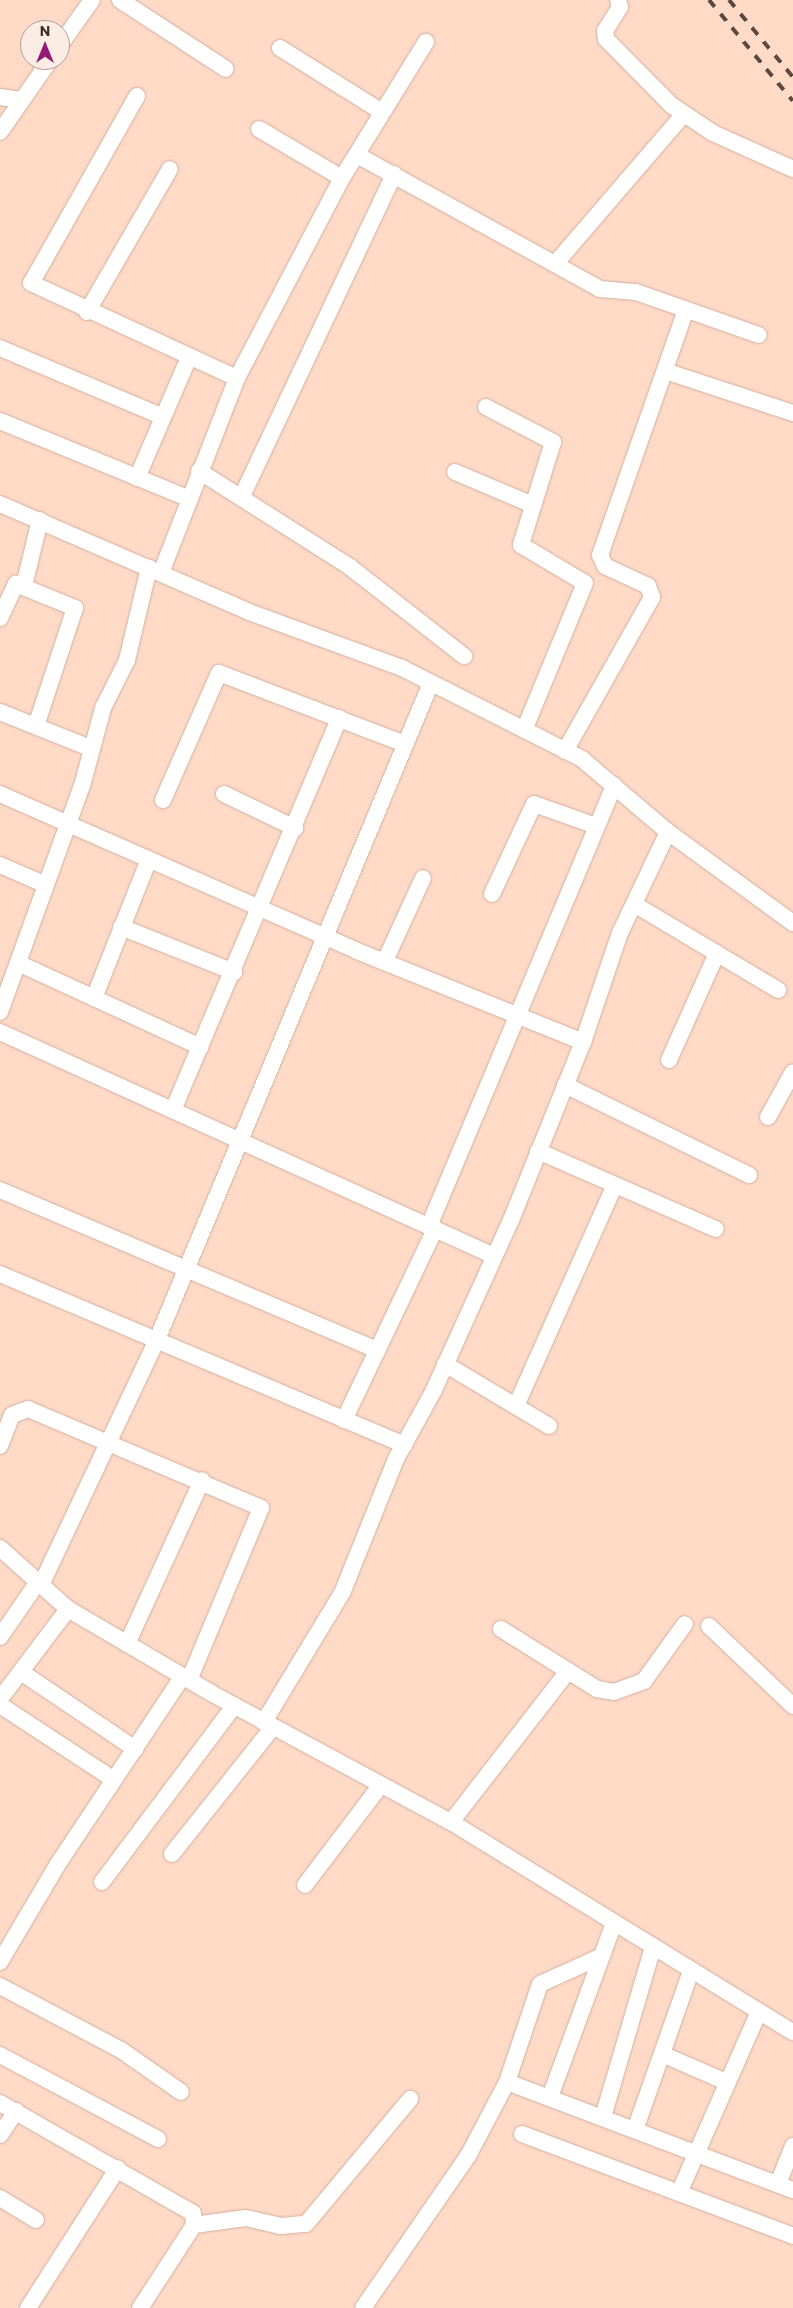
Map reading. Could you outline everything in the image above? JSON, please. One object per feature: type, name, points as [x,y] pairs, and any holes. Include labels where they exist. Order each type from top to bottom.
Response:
[{"type":"street","points":[[70,31],[92,0]]},
{"type":"street","points":[[120,0],[226,69]]},
{"type":"street","points":[[622,2],[605,31],[606,39],[683,115],[793,169]]},
{"type":"street","points":[[0,1012],[68,824],[103,708],[128,660],[155,570],[200,471],[237,378],[342,178],[426,42]]},
{"type":"street","points":[[280,48],[382,112]]},
{"type":"street","points":[[0,132],[43,70]]},
{"type":"street","points":[[137,96],[32,278],[34,288],[237,378]]},
{"type":"street","points":[[0,97],[22,100]]},
{"type":"street","points":[[556,264],[683,115]]},
{"type":"street","points":[[259,130],[342,178]]},
{"type":"street","points":[[357,154],[600,289],[636,292],[759,335]]},
{"type":"street","points":[[87,312],[170,169]]},
{"type":"street","points":[[242,496],[394,174]]},
{"type":"street","points":[[565,751],[652,597],[648,586],[605,566],[600,555],[686,310]]},
{"type":"street","points":[[0,348],[163,417]]},
{"type":"street","points":[[137,478],[190,357]]},
{"type":"street","points":[[665,371],[793,413]]},
{"type":"street","points":[[486,407],[554,442],[521,546],[583,579],[585,589],[524,730]]},
{"type":"street","points":[[0,421],[188,498]]},
{"type":"street","points":[[200,471],[242,496],[350,567],[464,656]]},
{"type":"street","points":[[455,472],[533,505]]},
{"type":"street","points":[[0,504],[155,570],[431,683],[565,751],[614,785],[668,832],[793,923]]},
{"type":"street","points":[[24,586],[40,520]]},
{"type":"street","points":[[0,618],[12,587],[24,586],[75,608],[36,726]]},
{"type":"street","points":[[163,800],[219,673],[405,744]]},
{"type":"street","points":[[0,1637],[39,1583],[156,1342],[185,1268],[241,1141],[324,936],[431,683]]},
{"type":"street","points":[[0,712],[90,748]]},
{"type":"street","points":[[173,1110],[262,908],[340,718]]},
{"type":"street","points":[[344,1420],[432,1227],[516,1015],[614,785]]},
{"type":"street","points":[[0,794],[385,962],[583,1042]]},
{"type":"street","points":[[224,794],[295,828]]},
{"type":"street","points":[[492,894],[534,804],[596,826]]},
{"type":"street","points":[[172,1854],[268,1724],[342,1593],[404,1445],[445,1364],[494,1256],[566,1085],[634,904],[668,832]]},
{"type":"street","points":[[94,998],[149,859]]},
{"type":"street","points":[[0,865],[46,885]]},
{"type":"street","points":[[385,962],[423,878]]},
{"type":"street","points":[[634,904],[778,990]]},
{"type":"street","points":[[121,927],[234,972]]},
{"type":"street","points":[[669,1060],[717,954]]},
{"type":"street","points":[[18,963],[201,1047]]},
{"type":"street","points":[[0,1032],[494,1256]]},
{"type":"street","points":[[768,1117],[793,1072]]},
{"type":"street","points":[[566,1085],[749,1174]]},
{"type":"street","points":[[538,1151],[716,1229]]},
{"type":"street","points":[[516,1406],[615,1185]]},
{"type":"street","points":[[0,1190],[377,1350]]},
{"type":"street","points":[[0,1274],[156,1342],[404,1445]]},
{"type":"street","points":[[445,1364],[549,1426]]},
{"type":"street","points":[[0,1446],[18,1409],[28,1409],[256,1502],[262,1514],[186,1678],[114,1780],[0,1962]]},
{"type":"street","points":[[128,1644],[202,1480]]},
{"type":"street","points":[[1,1552],[68,1609],[234,1706],[451,1822],[691,1972],[792,2029]]},
{"type":"street","points":[[0,1699],[68,1609]]},
{"type":"street","points":[[501,1629],[568,1671],[606,1692],[636,1687],[685,1624]]},
{"type":"street","points":[[709,1626],[793,1706]]},
{"type":"street","points":[[451,1822],[568,1671]]},
{"type":"street","points":[[21,1672],[135,1749]]},
{"type":"street","points":[[0,1706],[114,1780]]},
{"type":"street","points":[[102,1882],[234,1706]]},
{"type":"street","points":[[305,1885],[381,1785]]},
{"type":"street","points":[[550,2097],[614,1923]]},
{"type":"street","points":[[603,2117],[653,1947]]},
{"type":"street","points":[[363,2308],[468,2156],[507,2082],[540,1984],[602,1956]]},
{"type":"street","points":[[636,2130],[691,1972]]},
{"type":"street","points":[[0,1986],[121,2050],[181,2092]]},
{"type":"street","points":[[679,2193],[693,2152],[759,2012]]},
{"type":"street","points":[[662,2054],[726,2082]]},
{"type":"street","points":[[0,2055],[158,2139]]},
{"type":"street","points":[[507,2082],[786,2187],[793,2146]]},
{"type":"street","points":[[194,2225],[246,2218],[281,2226],[306,2224],[410,2099]]},
{"type":"street","points":[[0,2103],[186,2207],[196,2219],[194,2225],[140,2308]]},
{"type":"street","points":[[0,2135],[16,2111]]},
{"type":"street","points":[[522,2134],[793,2236]]},
{"type":"street","points":[[28,2308],[118,2168]]},
{"type":"street","points":[[0,2198],[36,2220]]},
{"type":"railway","points":[[709,0],[793,101]]},
{"type":"railway","points":[[729,0],[793,77]]}]
